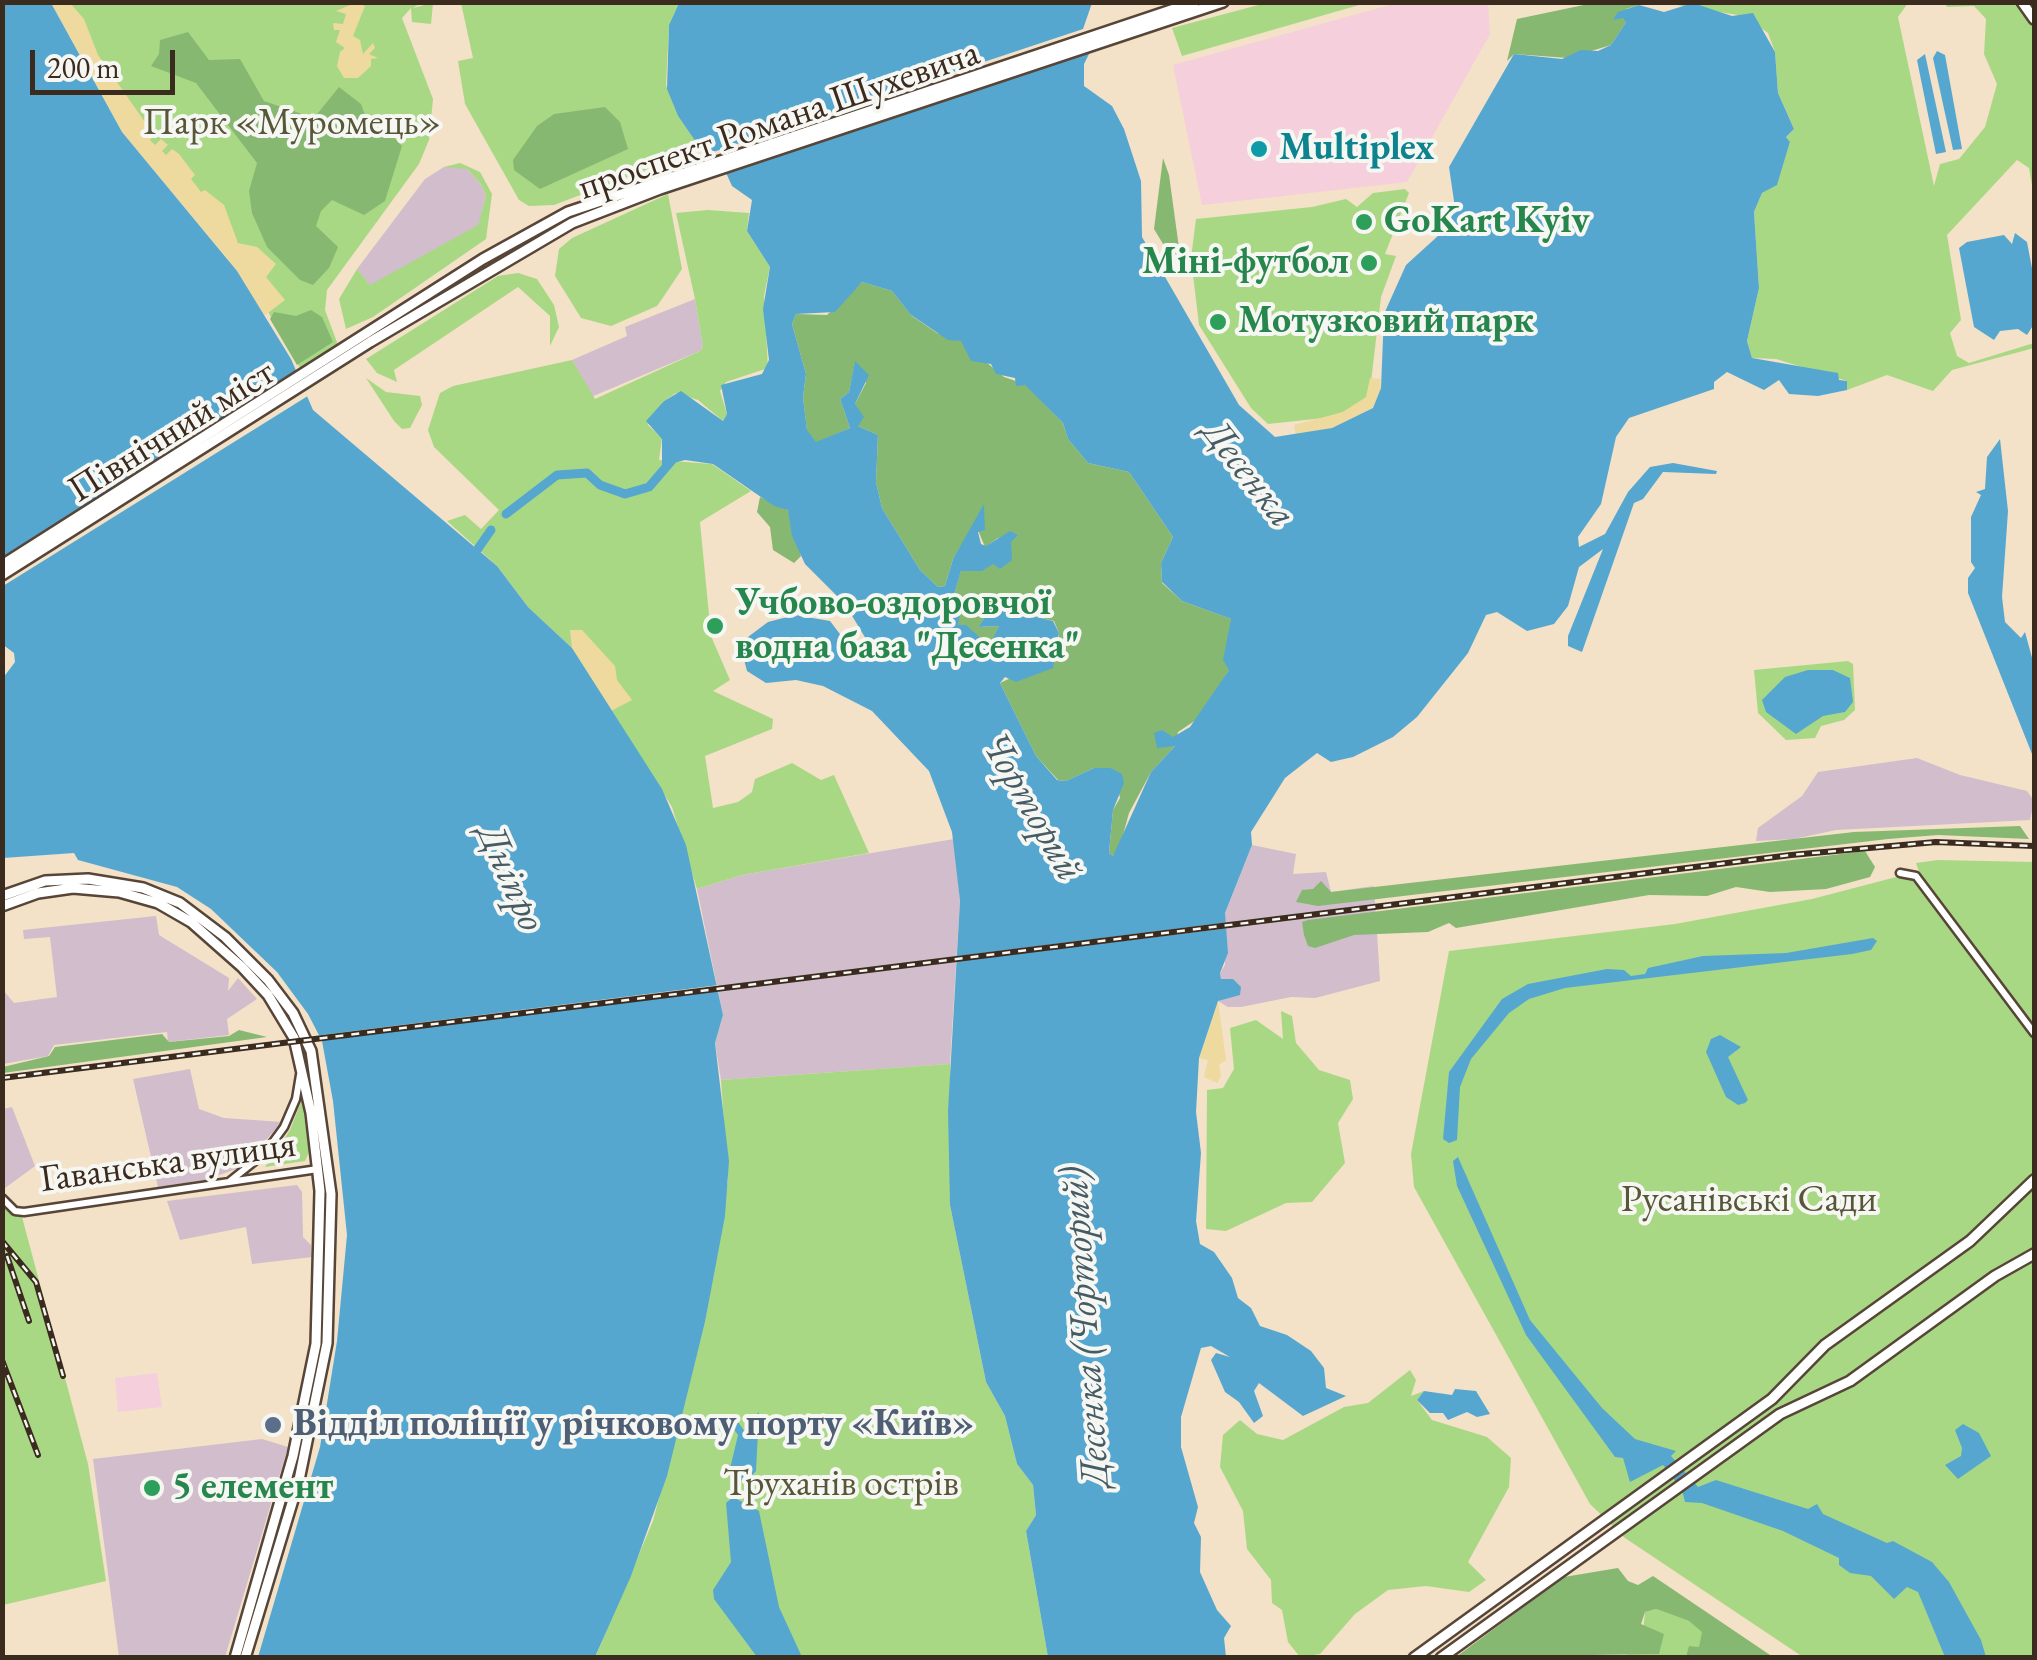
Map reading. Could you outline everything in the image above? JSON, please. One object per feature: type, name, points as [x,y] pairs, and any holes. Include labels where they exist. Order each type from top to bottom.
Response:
[{"type":"main road","name":"проспект Романа Шухевича","points":[[1181,11],[1195,2]]},
{"type":"main road","name":"проспект Романа Шухевича","points":[[371,337],[572,223],[659,185],[1181,11],[1223,2]]},
{"type":"main road","points":[[2022,2],[2034,19]]},
{"type":"main road","name":"Північний міст","points":[[2,565],[371,337]]},
{"type":"main road","name":"Північний міст","points":[[2,575],[371,337]]},
{"type":"main road","points":[[2,896],[61,879],[120,882],[163,894],[211,926],[268,980],[293,1013],[314,1063],[330,1167],[332,1277],[323,1369],[299,1480],[246,1658]]},
{"type":"main road","points":[[2,906],[38,893],[80,888],[120,892],[173,911],[217,943],[268,995],[284,1016],[298,1054],[317,1169],[321,1276],[311,1374],[282,1502],[236,1658]]},
{"type":"main road","points":[[1414,1658],[1772,1399],[1825,1345],[1970,1241],[2034,1180]]},
{"type":"main road","points":[[1441,1658],[1780,1414],[1850,1381],[1995,1276],[2034,1254]]},
{"type":"street","points":[[1900,872],[1916,876],[2034,1033]]},
{"type":"street","points":[[230,1182],[265,1153],[284,1128],[299,1086],[298,1054]]},
{"type":"street","name":"Гаванська вулиця","points":[[2,1198],[15,1211],[330,1167]]},
{"type":"shaded area","points":[[1397,3],[1488,3],[1490,34],[1407,182],[1202,205],[1173,65]]},
{"type":"shaded area","points":[[444,167],[467,169],[486,196],[478,226],[370,286],[357,269],[425,179]]},
{"type":"shaded area","points":[[695,299],[703,347],[700,351],[591,397],[572,360],[627,336],[625,327]]},
{"type":"shaded area","points":[[1917,758],[1960,775],[2027,791],[2034,801],[2030,820],[1836,830],[1794,839],[1756,841],[1758,828],[1802,796],[1818,772]]},
{"type":"shaded area","points":[[954,839],[960,901],[950,1064],[721,1080],[715,1043],[723,1015],[697,889],[742,875]]},
{"type":"shaded area","points":[[1252,845],[1296,854],[1293,874],[1326,872],[1331,892],[1374,886],[1380,981],[1315,998],[1291,997],[1241,1007],[1228,1007],[1218,1001],[1225,998],[1220,973],[1225,965],[1225,913]]},
{"type":"shaded area","points":[[156,916],[159,935],[229,978],[228,991],[238,978],[257,999],[227,1019],[229,1035],[168,1042],[167,1032],[54,1045],[48,1056],[3,1064],[3,990],[14,1003],[57,997],[50,937],[24,939],[23,930]]},
{"type":"shaded area","points":[[190,1069],[199,1109],[224,1118],[282,1122],[242,1167],[205,1180],[158,1187],[133,1079]]},
{"type":"shaded area","points":[[12,1107],[35,1166],[5,1188],[3,1109]]},
{"type":"shaded area","points":[[297,1185],[302,1192],[303,1237],[311,1245],[312,1257],[252,1264],[246,1227],[180,1240],[167,1201]]},
{"type":"shaded area","points":[[157,1373],[162,1407],[118,1412],[115,1378]]},
{"type":"shaded area","points":[[262,1439],[288,1447],[225,1657],[119,1657],[93,1459]]},
{"type":"green space","points":[[1598,2],[1639,5],[1626,9],[1626,22],[1611,45],[1568,58],[1514,54],[1507,61],[1517,19]]},
{"type":"green space","name":"Парк «Муромець»","points":[[64,3],[421,3],[413,8],[433,3],[431,24],[412,22],[411,8],[402,18],[433,99],[429,140],[419,164],[327,290],[325,310],[338,345],[300,368],[227,240],[135,123]]},
{"type":"green space","name":"Парк «Муромець»","points":[[461,3],[679,3],[669,25],[666,85],[678,116],[701,149],[554,205],[529,206],[519,200],[465,104],[458,61],[473,58]]},
{"type":"green space","points":[[1266,3],[1366,3],[1182,56],[1172,28]]},
{"type":"green space","points":[[1908,3],[1898,17],[1934,186],[1940,164],[1959,159],[1985,127],[1997,84],[1984,54],[1986,19],[1974,6],[1947,7],[1945,3],[2034,3],[2034,196],[2029,168],[2017,160],[1947,235],[1961,320],[1950,333],[1957,356],[1969,363],[2034,343],[2034,348],[1952,370],[1933,391],[1887,375],[1847,390],[1847,381],[1776,359],[1752,358],[1747,341],[1759,288],[1754,212],[1762,193],[1777,184],[1790,142],[1786,137],[1794,129],[1778,93],[1775,52],[1768,33],[1744,16],[1677,5]]},
{"type":"green space","points":[[188,32],[209,60],[240,59],[264,101],[314,118],[339,87],[361,104],[369,126],[386,129],[402,146],[385,201],[364,215],[332,200],[321,211],[316,226],[338,247],[329,268],[313,285],[300,280],[267,247],[252,213],[249,191],[257,163],[196,83],[151,66],[159,54],[160,40]]},
{"type":"green space","points":[[605,107],[620,122],[628,149],[540,189],[514,170],[513,160],[537,126],[554,114]]},
{"type":"green space","points":[[1163,158],[1169,175],[1183,277],[1154,229]]},
{"type":"green space","points":[[460,163],[480,172],[492,194],[486,239],[373,317],[346,329],[339,299],[357,269],[370,285],[478,225],[486,196],[481,184],[467,169],[444,167]]},
{"type":"green space","points":[[1405,189],[1409,193],[1385,254],[1396,256],[1381,297],[1369,399],[1333,417],[1268,424],[1251,408],[1199,325],[1191,258],[1196,219],[1312,207],[1346,199],[1357,207],[1373,193]]},
{"type":"green space","points":[[668,194],[682,269],[657,306],[611,326],[581,318],[555,276],[559,249],[572,238]]},
{"type":"green space","points":[[676,213],[749,213],[747,231],[770,267],[764,296],[768,368],[726,382],[720,391],[727,414],[723,421],[698,400],[676,393],[664,401],[648,425],[662,438],[659,460],[712,464],[751,491],[700,522],[709,615],[704,620],[730,680],[713,691],[773,719],[772,729],[705,756],[713,808],[738,802],[752,792],[755,779],[792,763],[821,780],[834,775],[869,853],[742,875],[697,889],[672,807],[572,648],[528,607],[497,566],[447,521],[465,515],[481,529],[499,510],[434,447],[428,430],[440,393],[453,386],[572,360],[595,399],[700,351],[703,347],[695,299]]},
{"type":"green space","points":[[518,273],[537,279],[554,305],[559,327],[550,346],[550,316],[518,287],[394,370],[397,382],[377,373],[366,359],[498,276]]},
{"type":"green space","points":[[862,282],[892,291],[912,316],[937,333],[961,341],[1004,377],[1025,384],[1063,423],[1068,439],[1088,463],[1129,472],[1173,537],[1161,563],[1162,583],[1182,601],[1231,619],[1229,670],[1199,718],[1178,732],[1175,746],[1151,772],[1129,813],[1118,853],[1113,856],[1109,853],[1113,810],[1120,798],[1115,773],[1111,768],[1094,768],[1066,781],[1058,780],[1036,756],[1000,683],[1058,656],[1059,633],[1054,621],[1025,614],[1014,598],[998,600],[978,627],[999,626],[990,646],[958,625],[950,610],[961,570],[1017,536],[998,538],[985,547],[975,523],[953,559],[945,586],[938,587],[920,570],[882,508],[876,482],[878,435],[858,426],[855,404],[866,383],[855,363],[849,392],[840,399],[850,428],[816,443],[807,431],[803,397],[806,374],[792,324],[796,314],[827,315]]},
{"type":"green space","points":[[311,310],[322,317],[333,342],[297,365],[270,319],[274,312],[296,316]]},
{"type":"green space","points":[[366,378],[386,392],[420,396],[422,405],[410,428],[402,429],[394,421]]},
{"type":"green space","points":[[760,497],[788,510],[801,556],[794,563],[773,550],[770,527],[757,512]]},
{"type":"green space","points":[[1848,661],[1853,664],[1855,710],[1844,720],[1821,726],[1815,738],[1786,740],[1758,713],[1754,670]]},
{"type":"green space","points":[[2020,826],[2029,839],[1938,835],[1888,839],[1318,906],[1296,902],[1302,890],[1313,889],[1321,881],[1331,892],[1854,832]]},
{"type":"green space","points":[[1865,851],[1875,867],[1870,877],[1826,889],[1770,892],[1736,887],[1707,896],[1649,895],[1456,928],[1449,923],[1428,932],[1354,935],[1315,948],[1308,946],[1302,922],[1308,920]]},
{"type":"green space","name":"Русанівські Сади","points":[[2034,862],[2034,1657],[1803,1657],[1625,1538],[1590,1504],[1414,1187],[1411,1154],[1449,951],[1675,924],[1812,899],[1900,876],[1915,880],[1921,877],[1916,863]]},
{"type":"green space","points":[[1281,1011],[1292,1016],[1296,1043],[1319,1070],[1350,1080],[1353,1099],[1338,1123],[1345,1163],[1312,1202],[1286,1203],[1226,1231],[1206,1229],[1207,1090],[1223,1088],[1234,1069],[1230,1028],[1256,1020],[1283,1039]]},
{"type":"green space","points":[[239,1030],[267,1037],[3,1073],[3,1067],[49,1056],[55,1047],[162,1034],[169,1042],[229,1036]]},
{"type":"green space","name":"Труханів острів","points":[[950,1064],[950,1205],[986,1382],[1005,1416],[1017,1464],[1033,1485],[1036,1515],[1026,1531],[1048,1657],[595,1658],[653,1521],[705,1322],[728,1180],[721,1080]]},
{"type":"green space","points":[[302,1099],[309,1152],[305,1161],[265,1167],[290,1130]]},
{"type":"green space","points":[[2,1201],[22,1217],[88,1464],[106,1581],[3,1605]]},
{"type":"green space","points":[[1410,1370],[1416,1380],[1411,1396],[1424,1391],[1417,1400],[1432,1420],[1487,1437],[1511,1458],[1509,1487],[1468,1562],[1486,1580],[1469,1592],[1426,1586],[1388,1590],[1355,1614],[1320,1654],[1300,1657],[1288,1642],[1282,1610],[1272,1603],[1271,1580],[1247,1549],[1243,1511],[1220,1467],[1223,1435],[1240,1420],[1257,1434],[1283,1440],[1344,1407],[1368,1403]]},
{"type":"green space","points":[[1618,1568],[1628,1581],[1638,1585],[1653,1576],[1773,1657],[1686,1657],[1689,1646],[1699,1647],[1702,1632],[1689,1621],[1656,1609],[1645,1612],[1641,1624],[1664,1634],[1659,1654],[1456,1657],[1564,1577]]},
{"type":"green space","points":[[1656,1609],[1689,1621],[1755,1658],[1571,1658],[1573,1652],[1616,1657],[1641,1651],[1645,1612]]},
{"type":"sand","points":[[51,3],[70,3],[84,19],[98,55],[154,135],[150,140],[155,145],[161,139],[168,145],[162,151],[166,155],[172,149],[179,154],[195,175],[191,179],[201,192],[205,190],[224,205],[238,243],[257,247],[276,264],[266,277],[285,300],[264,316],[226,257],[122,132]]},
{"type":"sand","points":[[355,3],[365,6],[353,36],[360,40],[363,54],[373,43],[375,48],[369,54],[378,58],[371,59],[371,66],[358,78],[344,78],[337,66],[345,48],[336,42],[340,30],[334,30],[333,23],[343,24],[346,14],[336,11]]},
{"type":"sand","points":[[1370,378],[1380,379],[1381,388],[1373,408],[1332,428],[1296,435],[1294,425],[1343,412],[1366,397]]},
{"type":"sand","points":[[570,630],[582,630],[615,666],[617,680],[632,700],[611,711],[572,648]]},
{"type":"sand","points":[[1218,1001],[1226,1060],[1219,1065],[1221,1076],[1217,1083],[1204,1077],[1208,1060],[1199,1058]]},
{"type":"water","name":"Дніпро","points":[[3,3],[51,3],[122,132],[237,271],[291,359],[313,410],[497,566],[528,607],[572,648],[662,789],[686,845],[723,1015],[715,1043],[729,1161],[725,1216],[705,1322],[667,1476],[631,1576],[595,1657],[258,1657],[320,1447],[337,1341],[347,1235],[333,1101],[322,1041],[308,1014],[277,972],[211,909],[177,887],[78,860],[74,853],[3,858],[3,678],[15,662],[14,653],[2,644]]},
{"type":"water","name":"Десенка","points":[[679,3],[1092,3],[1083,29],[1090,52],[1084,64],[1084,86],[1112,106],[1124,129],[1141,181],[1142,237],[1239,405],[1275,437],[1332,428],[1373,408],[1381,388],[1384,314],[1406,265],[1450,225],[1454,201],[1449,167],[1514,54],[1562,59],[1581,50],[1598,51],[1611,45],[1626,22],[1623,18],[1613,20],[1618,12],[1639,5],[1664,12],[1693,3],[1732,16],[1753,13],[1775,52],[1778,93],[1794,129],[1786,137],[1790,142],[1777,185],[1762,193],[1754,212],[1759,288],[1747,341],[1752,358],[1838,373],[1839,380],[1847,381],[1847,390],[1818,396],[1789,394],[1779,380],[1764,390],[1727,372],[1714,382],[1714,389],[1629,418],[1616,437],[1601,504],[1578,537],[1579,547],[1605,534],[1628,492],[1650,467],[1673,463],[1717,471],[1663,472],[1643,499],[1634,503],[1582,652],[1568,646],[1568,636],[1603,549],[1579,567],[1568,606],[1554,624],[1527,631],[1497,612],[1486,615],[1468,653],[1417,717],[1393,737],[1353,757],[1331,762],[1317,753],[1285,778],[1251,832],[1252,845],[1225,913],[1228,953],[1220,973],[1221,979],[1233,979],[1241,987],[1240,995],[1218,1001],[1199,1058],[1196,1112],[1201,1153],[1196,1221],[1200,1244],[1214,1252],[1232,1278],[1238,1298],[1251,1308],[1260,1326],[1287,1335],[1311,1351],[1324,1368],[1326,1388],[1346,1396],[1303,1416],[1259,1383],[1254,1391],[1263,1416],[1254,1423],[1239,1402],[1225,1392],[1211,1360],[1216,1353],[1230,1357],[1211,1346],[1201,1348],[1181,1417],[1181,1447],[1198,1507],[1194,1523],[1201,1537],[1200,1572],[1217,1610],[1231,1626],[1224,1638],[1226,1657],[1048,1657],[1026,1531],[1036,1515],[1033,1485],[1017,1464],[1005,1416],[986,1382],[950,1205],[948,1111],[960,901],[952,832],[929,771],[872,711],[823,686],[796,680],[766,683],[747,671],[741,648],[744,640],[768,622],[795,615],[830,621],[855,654],[863,658],[872,649],[845,604],[805,564],[792,536],[788,510],[774,506],[713,464],[685,460],[662,466],[662,439],[646,421],[664,401],[681,391],[723,421],[727,414],[721,385],[762,374],[769,360],[763,309],[770,267],[747,231],[752,200],[732,186],[717,153],[698,145],[678,116],[667,89],[669,25]],"holes":[[[862,282],[892,291],[911,315],[948,340],[961,341],[971,361],[991,364],[996,374],[1015,378],[1016,386],[1025,385],[1063,423],[1068,439],[1088,463],[1129,472],[1173,537],[1161,563],[1162,582],[1182,601],[1231,619],[1223,660],[1229,670],[1190,727],[1173,737],[1162,730],[1154,733],[1157,748],[1175,746],[1151,772],[1113,856],[1109,853],[1113,810],[1124,783],[1122,774],[1111,768],[1094,768],[1066,781],[1057,780],[1036,756],[1000,683],[1005,677],[1016,682],[1053,668],[1059,633],[1053,621],[1024,614],[1014,598],[998,599],[978,627],[999,626],[989,646],[966,625],[958,625],[960,615],[950,609],[961,571],[982,571],[993,564],[1000,569],[1012,560],[1011,542],[1018,535],[1010,531],[986,546],[981,544],[978,532],[985,530],[984,504],[953,559],[945,586],[938,587],[920,570],[882,508],[876,482],[878,435],[858,426],[864,417],[855,404],[869,375],[855,361],[849,392],[840,399],[850,428],[816,442],[807,430],[803,397],[806,374],[792,324],[796,314],[835,312]]]},
{"type":"water","points":[[1937,51],[1945,55],[1962,149],[1953,150],[1933,58]]},
{"type":"water","points":[[1925,54],[1946,152],[1936,154],[1917,60]]},
{"type":"water","points":[[2015,233],[2027,242],[2034,279],[2034,324],[2027,335],[2018,329],[2000,331],[1994,340],[1974,327],[1959,248],[1967,242],[2004,235],[2012,244]]},
{"type":"water","points":[[2000,439],[2008,511],[2002,597],[2005,622],[2021,638],[2025,632],[2034,665],[2034,759],[1968,593],[1968,578],[1975,568],[1971,562],[1971,517],[1981,495],[1976,492],[1985,489],[1987,457]]},
{"type":"water","points":[[1808,670],[1833,670],[1850,678],[1853,702],[1845,712],[1823,716],[1796,734],[1766,712],[1762,700],[1785,677]]},
{"type":"water","points":[[1873,938],[1877,941],[1871,950],[1852,954],[1565,988],[1529,999],[1509,1013],[1471,1059],[1460,1087],[1457,1140],[1449,1143],[1443,1139],[1449,1072],[1502,999],[1528,984],[1607,969],[1624,970],[1631,976],[1645,974],[1648,968],[1703,956],[1786,953]]},
{"type":"water","points":[[1720,1035],[1741,1047],[1728,1057],[1748,1100],[1745,1103],[1738,1105],[1726,1097],[1706,1052],[1711,1039]]},
{"type":"water","points":[[1458,1157],[1530,1320],[1602,1408],[1635,1439],[1676,1451],[1671,1456],[1698,1487],[1716,1480],[1808,1509],[1817,1504],[1823,1514],[1887,1543],[1893,1541],[1932,1562],[1949,1582],[1981,1640],[1986,1657],[1945,1657],[1918,1592],[1907,1587],[1894,1599],[1871,1576],[1850,1573],[1839,1565],[1839,1558],[1783,1531],[1702,1503],[1685,1502],[1682,1490],[1663,1465],[1630,1482],[1623,1458],[1615,1457],[1526,1335],[1457,1186],[1453,1161]]},
{"type":"water","points":[[1455,1389],[1476,1391],[1490,1414],[1477,1417],[1467,1412],[1448,1420],[1443,1413],[1430,1413],[1417,1400],[1424,1391],[1452,1395]]},
{"type":"water","points":[[759,1412],[756,1471],[747,1481],[736,1480],[729,1473],[738,1435],[730,1424],[738,1422],[750,1439],[749,1422]]},
{"type":"water","points":[[1963,1424],[1979,1433],[1991,1456],[1958,1479],[1945,1465],[1961,1456],[1955,1430]]},
{"type":"water","points":[[733,1497],[759,1511],[779,1607],[802,1657],[757,1657],[714,1599],[713,1590],[731,1562],[726,1503]]},
{"type":"pier","points":[[1089,27],[1094,50],[726,174],[713,152]]},
{"type":"pier","points":[[298,370],[311,394],[3,586],[3,558]]},
{"type":"pier","points":[[1230,922],[1230,928],[949,962],[950,957]]},
{"type":"pier","points":[[719,985],[720,991],[317,1041],[314,1036]]},
{"type":"waterway","name":"Чорторий","points":[[506,514],[557,475],[587,473],[600,485],[625,494],[649,487],[673,459]]},
{"type":"waterway","name":"Чорторий","points":[[468,554],[475,553],[491,530]]},
{"type":"railway","points":[[2,1078],[1791,855],[1936,842],[2034,846]]},
{"type":"railway","points":[[2,1241],[36,1282],[63,1376]]},
{"type":"railway","points":[[7,1256],[29,1321]]},
{"type":"railway","points":[[2,1360],[38,1455]]},
{"type":"place","name":"Multiplex","points":[[1259,149]]},
{"type":"place","name":"GoKart Kyiv","points":[[1364,222]]},
{"type":"place","name":"Міні-футбол","points":[[1369,263]]},
{"type":"place","name":"Мотузковий парк","points":[[1218,322]]},
{"type":"place","name":"Учбово-оздоровчої водна база \"Десенка\"","points":[[715,626]]},
{"type":"place","name":"Відділ поліції у річковому порту «Київ»","points":[[273,1425]]},
{"type":"place","name":"5 елемент","points":[[152,1488]]},
{"type":"water label","name":"Десенка (Чорторий)","points":[[1086,1327]]}]
